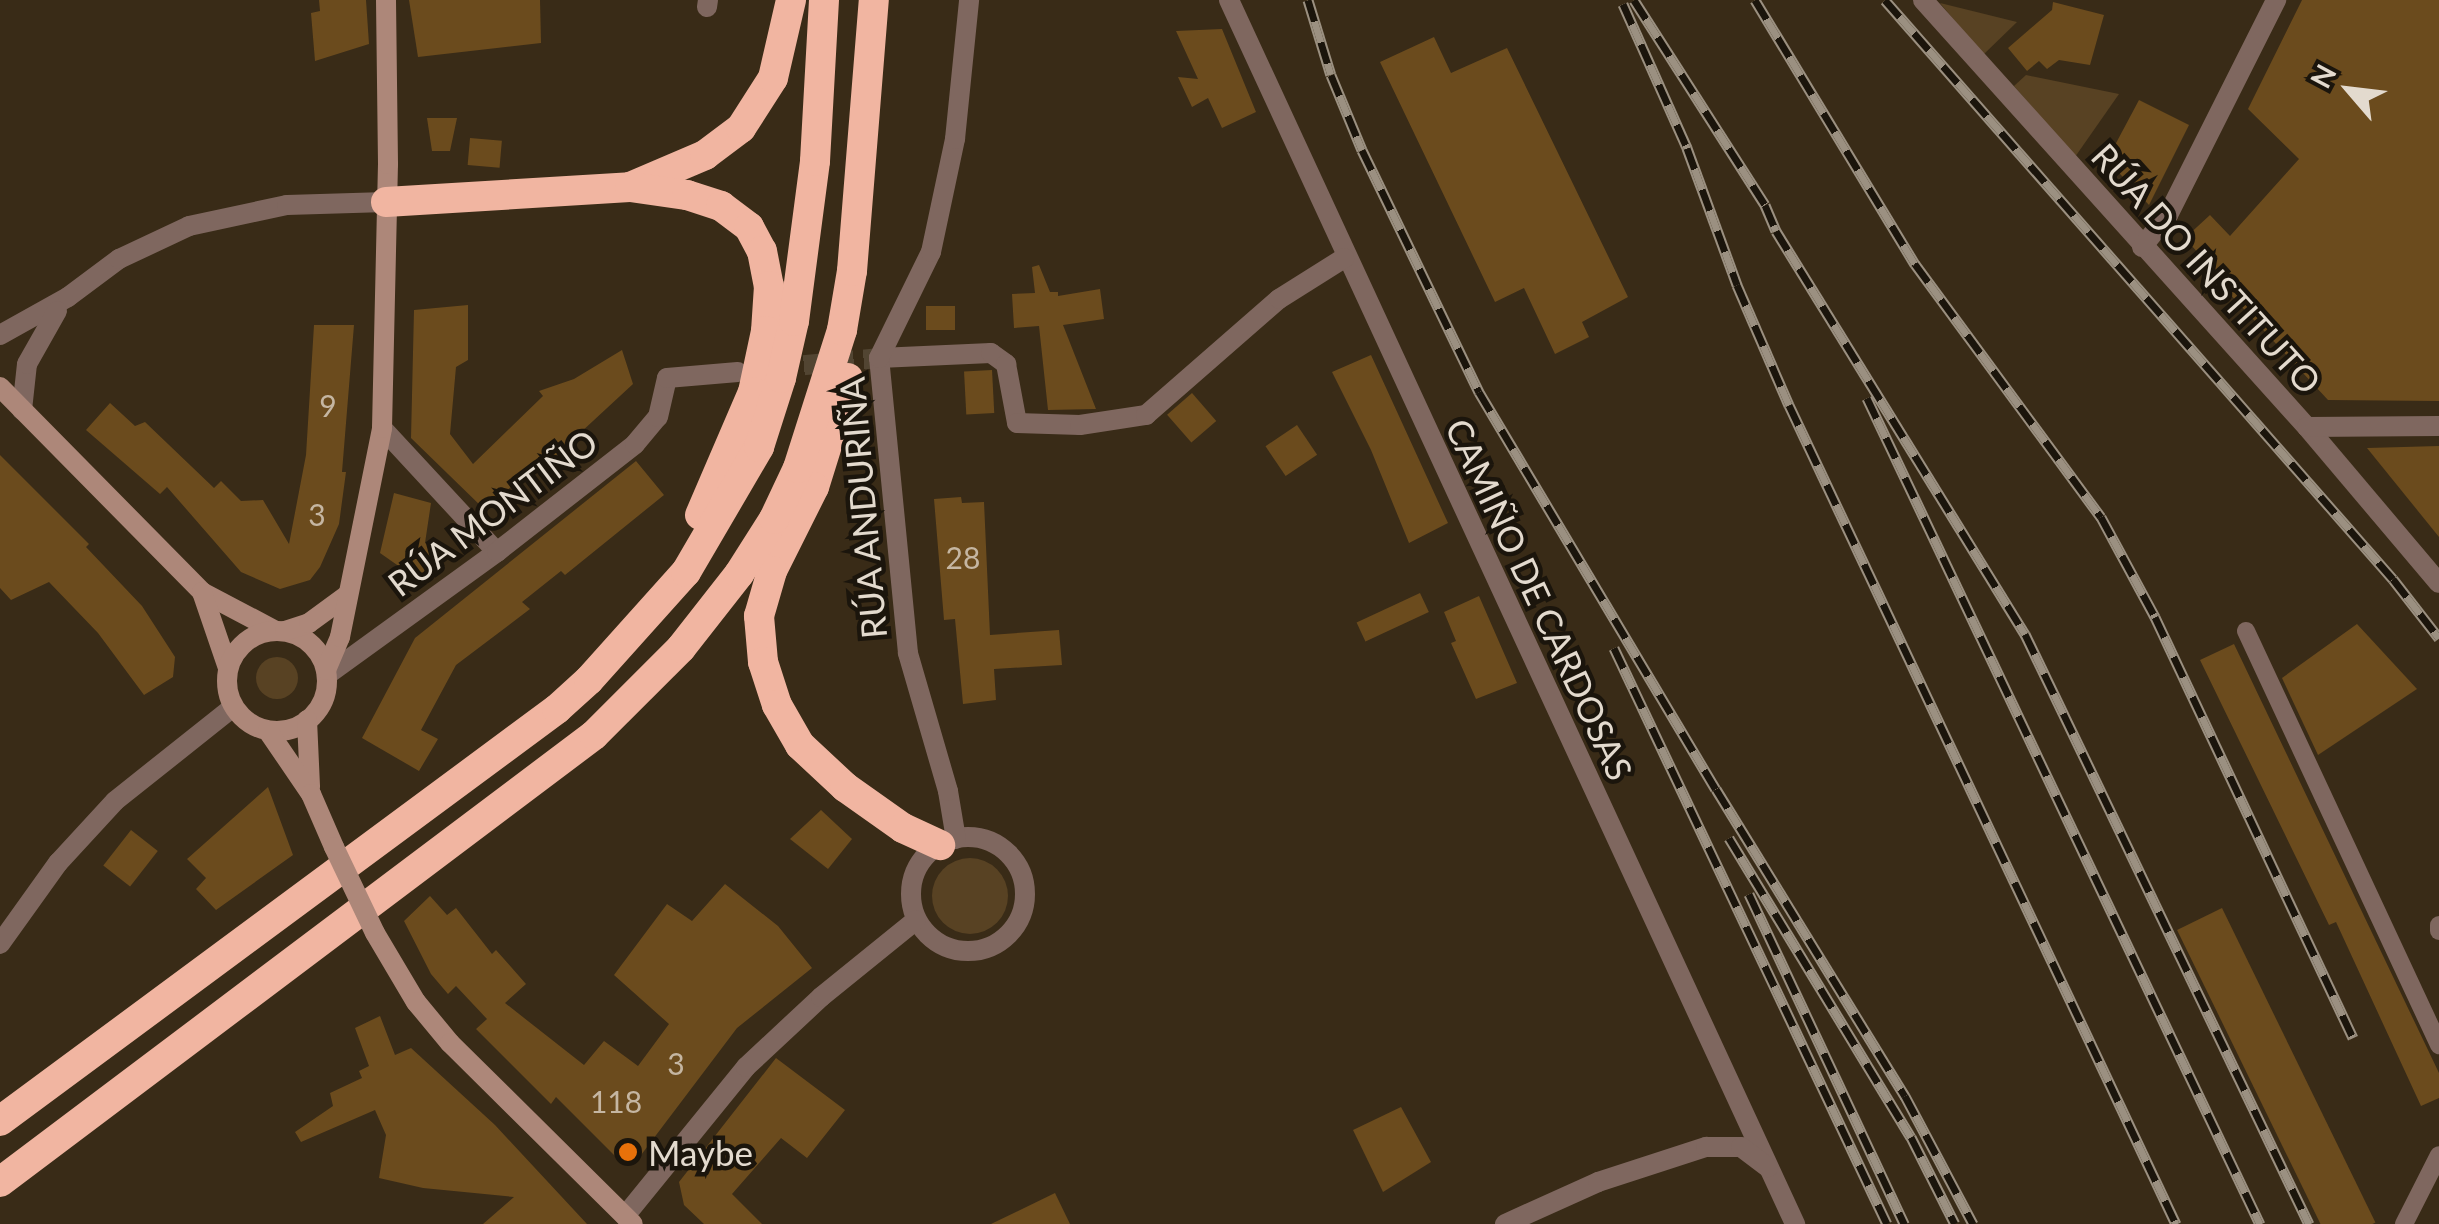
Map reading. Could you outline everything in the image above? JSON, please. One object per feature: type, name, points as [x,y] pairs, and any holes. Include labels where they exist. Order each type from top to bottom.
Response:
[{"type":"highway","points":[[630,188],[705,155],[741,128],[773,78],[791,0]]},
{"type":"highway","points":[[0,1122],[589,680],[686,572],[760,446],[794,321],[814,161],[824,0]]},
{"type":"highway","points":[[0,1182],[594,735],[681,648],[740,574],[798,468],[842,330],[874,0]]},
{"type":"highway","points":[[871,47],[871,199],[858,334],[814,488],[772,571],[759,616],[764,662],[777,705],[800,745],[903,828],[948,842]]},
{"type":"highway","points":[[386,202],[630,188],[687,195],[721,206],[749,227],[762,251],[769,286],[753,392],[706,506],[616,633],[589,680]]},
{"type":"main road","points":[[346,596],[310,623],[253,635],[236,650],[228,668],[226,688],[234,708],[248,722],[268,730],[287,730],[307,720],[322,704],[327,673],[340,637],[382,428],[386,0]]},
{"type":"main road","points":[[0,387],[202,592],[314,645],[327,673]]},
{"type":"main road","points":[[202,592],[228,668]]},
{"type":"main road","points":[[307,720],[311,794]]},
{"type":"main road","points":[[268,730],[311,794],[375,932],[416,1002],[450,1043],[629,1220]]},
{"type":"street","name":"RÚA ANDURIÑA","points":[[948,842],[948,791],[908,653],[879,358],[931,252],[955,139],[968,0]]},
{"type":"street","name":"CAMIÑO DE CARDOSAS","points":[[1228,0],[1344,258],[1795,1224]]},
{"type":"street","name":"RÚA DO INSTITUTO","points":[[1923,0],[2307,427],[2439,582]]},
{"type":"street","points":[[2142,246],[2168,215],[2276,0]]},
{"type":"street","points":[[0,335],[68,297],[118,259],[189,226],[287,205],[386,202]]},
{"type":"street","points":[[879,358],[990,353],[1006,364],[1017,423],[1080,425],[1146,416],[1279,299],[1344,258]]},
{"type":"street","points":[[22,410],[27,364],[42,330],[68,297]]},
{"type":"street","name":"RÚA MONTIÑO","points":[[327,673],[497,552],[635,444],[658,417],[666,378],[738,372]]},
{"type":"street","points":[[2307,427],[2439,426]]},
{"type":"street","points":[[382,428],[497,552]]},
{"type":"street","points":[[0,944],[58,862],[115,802],[234,708]]},
{"type":"street","points":[[948,842],[992,842],[1020,870],[1025,890],[1015,927],[1001,941],[964,952],[928,936],[916,920],[911,904],[916,869],[948,842]]},
{"type":"street","points":[[629,1220],[746,1067],[821,998],[916,920]]},
{"type":"street","points":[[1505,1224],[1598,1182],[1706,1147],[1741,1147],[1770,1168]]},
{"type":"lane","points":[[2246,632],[2439,1045]]},
{"type":"lane","points":[[2404,1224],[2439,1155]]},
{"type":"shaded area","points":[[1940,3],[2017,22],[1983,55]]},
{"type":"shaded area","points":[[2026,75],[2119,94],[2075,157],[2014,86]]},
{"type":"shaded area","points":[[277,657],[292,663],[298,678],[292,693],[277,699],[262,693],[256,678],[262,663]]},
{"type":"shaded area","points":[[970,858],[997,869],[1008,896],[997,923],[970,934],[943,923],[932,896],[943,869]]},
{"type":"building","points":[[319,0],[366,0],[369,44],[315,61],[311,13],[320,11]]},
{"type":"building","points":[[409,0],[540,0],[541,43],[418,57]]},
{"type":"building","points":[[2302,0],[2439,0],[2439,401],[2328,400],[2202,264],[2205,261],[2185,238],[2210,215],[2230,236],[2299,159],[2248,109]]},
{"type":"building","points":[[2053,2],[2104,15],[2090,65],[2059,60],[2047,69],[2039,61],[2027,71],[2008,48],[2052,10]]},
{"type":"building","points":[[1222,29],[1256,112],[1222,128],[1208,98],[1192,107],[1178,77],[1198,79],[1176,31]]},
{"type":"building","points":[[1434,37],[1451,73],[1507,48],[1628,297],[1582,322],[1589,337],[1555,354],[1524,288],[1495,302],[1380,62]]},
{"type":"building","points":[[2139,100],[2189,125],[2149,205],[2107,160]]},
{"type":"building","points":[[427,118],[457,118],[450,151],[432,151]]},
{"type":"building","points":[[470,138],[502,141],[500,168],[468,165]]},
{"type":"building","points":[[1039,265],[1050,292],[1058,292],[1058,296],[1100,289],[1104,319],[1063,325],[1096,409],[1048,410],[1039,326],[1014,328],[1012,294],[1035,293],[1032,267]]},
{"type":"building","points":[[468,305],[468,360],[456,367],[450,434],[473,464],[543,396],[539,391],[574,379],[622,350],[633,384],[553,458],[549,453],[485,510],[411,438],[414,310]]},
{"type":"building","points":[[926,306],[955,306],[955,330],[926,330]]},
{"type":"building","points":[[314,325],[354,325],[342,472],[346,472],[339,524],[320,567],[310,580],[280,589],[241,572],[167,487],[160,494],[86,430],[110,403],[135,426],[145,422],[214,488],[221,481],[241,501],[263,500],[289,544],[306,455]]},
{"type":"building","points":[[1371,355],[1448,523],[1409,543],[1371,450],[1332,372]]},
{"type":"building","points":[[992,370],[994,413],[966,414],[964,371]]},
{"type":"building","points":[[1192,393],[1216,421],[1191,443],[1167,415]]},
{"type":"building","points":[[1297,425],[1317,455],[1286,476],[1265,446]]},
{"type":"building","points":[[2439,446],[2439,537],[2367,448]]},
{"type":"building","points":[[0,455],[89,544],[86,547],[142,606],[175,657],[173,677],[144,695],[98,633],[49,582],[11,600],[0,588]]},
{"type":"building","points":[[636,461],[664,495],[565,575],[561,571],[522,602],[530,609],[456,665],[421,730],[438,739],[419,771],[362,738],[415,638]]},
{"type":"building","points":[[394,493],[431,503],[425,543],[442,554],[420,581],[380,553]]},
{"type":"building","points":[[961,497],[962,503],[984,502],[990,635],[1059,630],[1062,665],[994,669],[996,700],[963,704],[955,619],[944,620],[934,499]]},
{"type":"building","points":[[1420,593],[1429,612],[1365,642],[1357,623]]},
{"type":"building","points":[[1479,596],[1517,683],[1476,699],[1451,643],[1456,641],[1444,612]]},
{"type":"building","points":[[2357,624],[2417,689],[2318,755],[2282,678]]},
{"type":"building","points":[[2234,644],[2439,1073],[2439,1098],[2421,1106],[2336,922],[2329,925],[2200,660]]},
{"type":"building","points":[[268,787],[293,855],[216,910],[196,889],[206,878],[187,859]]},
{"type":"building","points":[[821,810],[852,839],[828,869],[790,839]]},
{"type":"building","points":[[131,830],[158,851],[130,886],[103,865]]},
{"type":"building","points":[[725,884],[778,926],[812,968],[737,1028],[635,1163],[622,1163],[556,1097],[551,1104],[476,1029],[487,1019],[456,986],[448,994],[431,974],[404,921],[430,896],[447,915],[456,908],[492,954],[496,950],[526,984],[505,1003],[584,1065],[604,1041],[638,1066],[669,1024],[614,975],[667,904],[692,921]]},
{"type":"building","points":[[2222,908],[2375,1223],[2320,1224],[2177,930]]},
{"type":"building","points":[[380,1016],[395,1055],[411,1048],[495,1125],[587,1224],[483,1224],[514,1197],[423,1188],[379,1178],[386,1135],[375,1110],[301,1142],[295,1132],[333,1106],[330,1093],[362,1078],[359,1071],[369,1066],[355,1028]]},
{"type":"building","points":[[776,1058],[845,1110],[807,1158],[781,1138],[732,1194],[762,1224],[704,1224],[684,1205],[679,1182]]},
{"type":"building","points":[[1401,1107],[1431,1162],[1383,1192],[1353,1130]]},
{"type":"building","points":[[1055,1193],[1070,1224],[991,1224]]},
{"type":"tunnel","points":[[774,368],[879,358]]},
{"type":"railway","points":[[1308,0],[1331,75],[1362,150],[1479,392],[1905,1096],[1973,1224]]},
{"type":"railway","points":[[1634,0],[1765,205],[1776,231],[2025,634],[2309,1224]]},
{"type":"railway","points":[[1755,0],[1915,264],[2101,517],[2155,617],[2353,1038]]},
{"type":"railway","points":[[1885,0],[2393,579],[2439,638]]},
{"type":"railway","points":[[1623,4],[1687,148],[1737,285],[1789,405],[2176,1224]]},
{"type":"railway","points":[[1867,398],[2260,1224]]},
{"type":"railway","points":[[1614,648],[1887,1224]]},
{"type":"railway","points":[[1729,838],[1911,1137],[1955,1224]]},
{"type":"railway","points":[[1749,894],[1904,1224]]},
{"type":"place","name":"Maybe","points":[[628,1152]]}]
